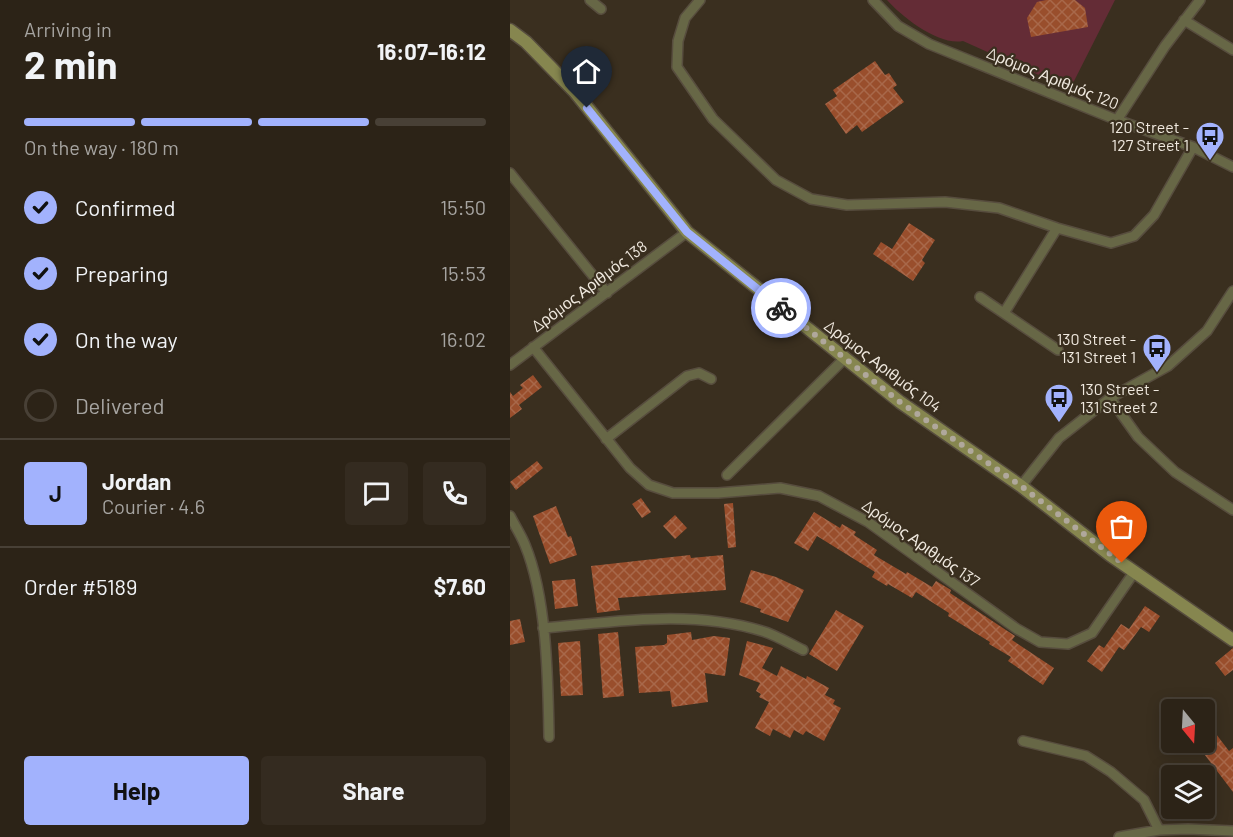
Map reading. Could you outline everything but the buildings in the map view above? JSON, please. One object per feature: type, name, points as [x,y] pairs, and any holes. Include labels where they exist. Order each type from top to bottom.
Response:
[{"type":"street","points":[[590,0],[601,9]]},
{"type":"street","points":[[700,0],[685,18],[678,41],[677,67],[713,119],[776,180],[811,199],[847,206],[945,202],[999,208],[1112,243],[1134,236],[1154,215],[1193,147]]},
{"type":"street","name":"Δρόμος Αριθμός 120","points":[[873,0],[898,26],[929,44],[1117,120],[1193,147],[1233,167]]},
{"type":"street","points":[[1117,120],[1165,46],[1200,0]]},
{"type":"street","points":[[1184,20],[1233,50]]},
{"type":"street","name":"Δρόμος Αριθμός 104","points":[[510,30],[526,42],[575,92],[687,232],[900,402],[1021,486],[1110,555],[1233,640]]},
{"type":"street","points":[[510,173],[607,293]]},
{"type":"street","points":[[1004,313],[1058,228]]},
{"type":"street","name":"Δρόμος Αριθμός 138","points":[[510,365],[687,232]]},
{"type":"street","points":[[1021,486],[1059,438],[1110,398],[1168,366],[1207,331],[1233,291]]},
{"type":"street","points":[[980,297],[1058,350]]},
{"type":"street","name":"Δρόμος Αριθμός 137","points":[[533,347],[630,468],[650,484],[673,493],[780,488],[819,496],[868,522],[1017,629],[1040,642],[1068,644],[1092,633],[1135,571]]},
{"type":"street","points":[[727,475],[845,358]]},
{"type":"street","points":[[606,439],[687,376],[699,373],[711,379]]},
{"type":"street","points":[[1110,398],[1138,437],[1175,472],[1233,510]]},
{"type":"street","points":[[510,516],[525,545],[534,573],[543,628],[549,737]]},
{"type":"street","points":[[543,628],[655,619],[724,622],[764,631],[804,650]]},
{"type":"street","points":[[1023,741],[1086,756],[1111,772],[1144,800],[1159,830]]},
{"type":"street","points":[[1119,837],[1159,830],[1233,831]]},
{"type":"shaded area","points":[[887,0],[1115,0],[1070,89],[963,41],[953,41],[932,35],[911,22]]},
{"type":"way so far","points":[[781,308],[900,402],[1021,486],[1122,563]]},
{"type":"place","name":"120 Street - 127 Street 1","points":[[1210,162]]},
{"type":"place","name":"130 Street - 131 Street 1","points":[[1157,374]]},
{"type":"place","name":"130 Street - 131 Street 2","points":[[1059,424]]},
{"type":"route","points":[[587,108],[687,232],[781,308]]}]
